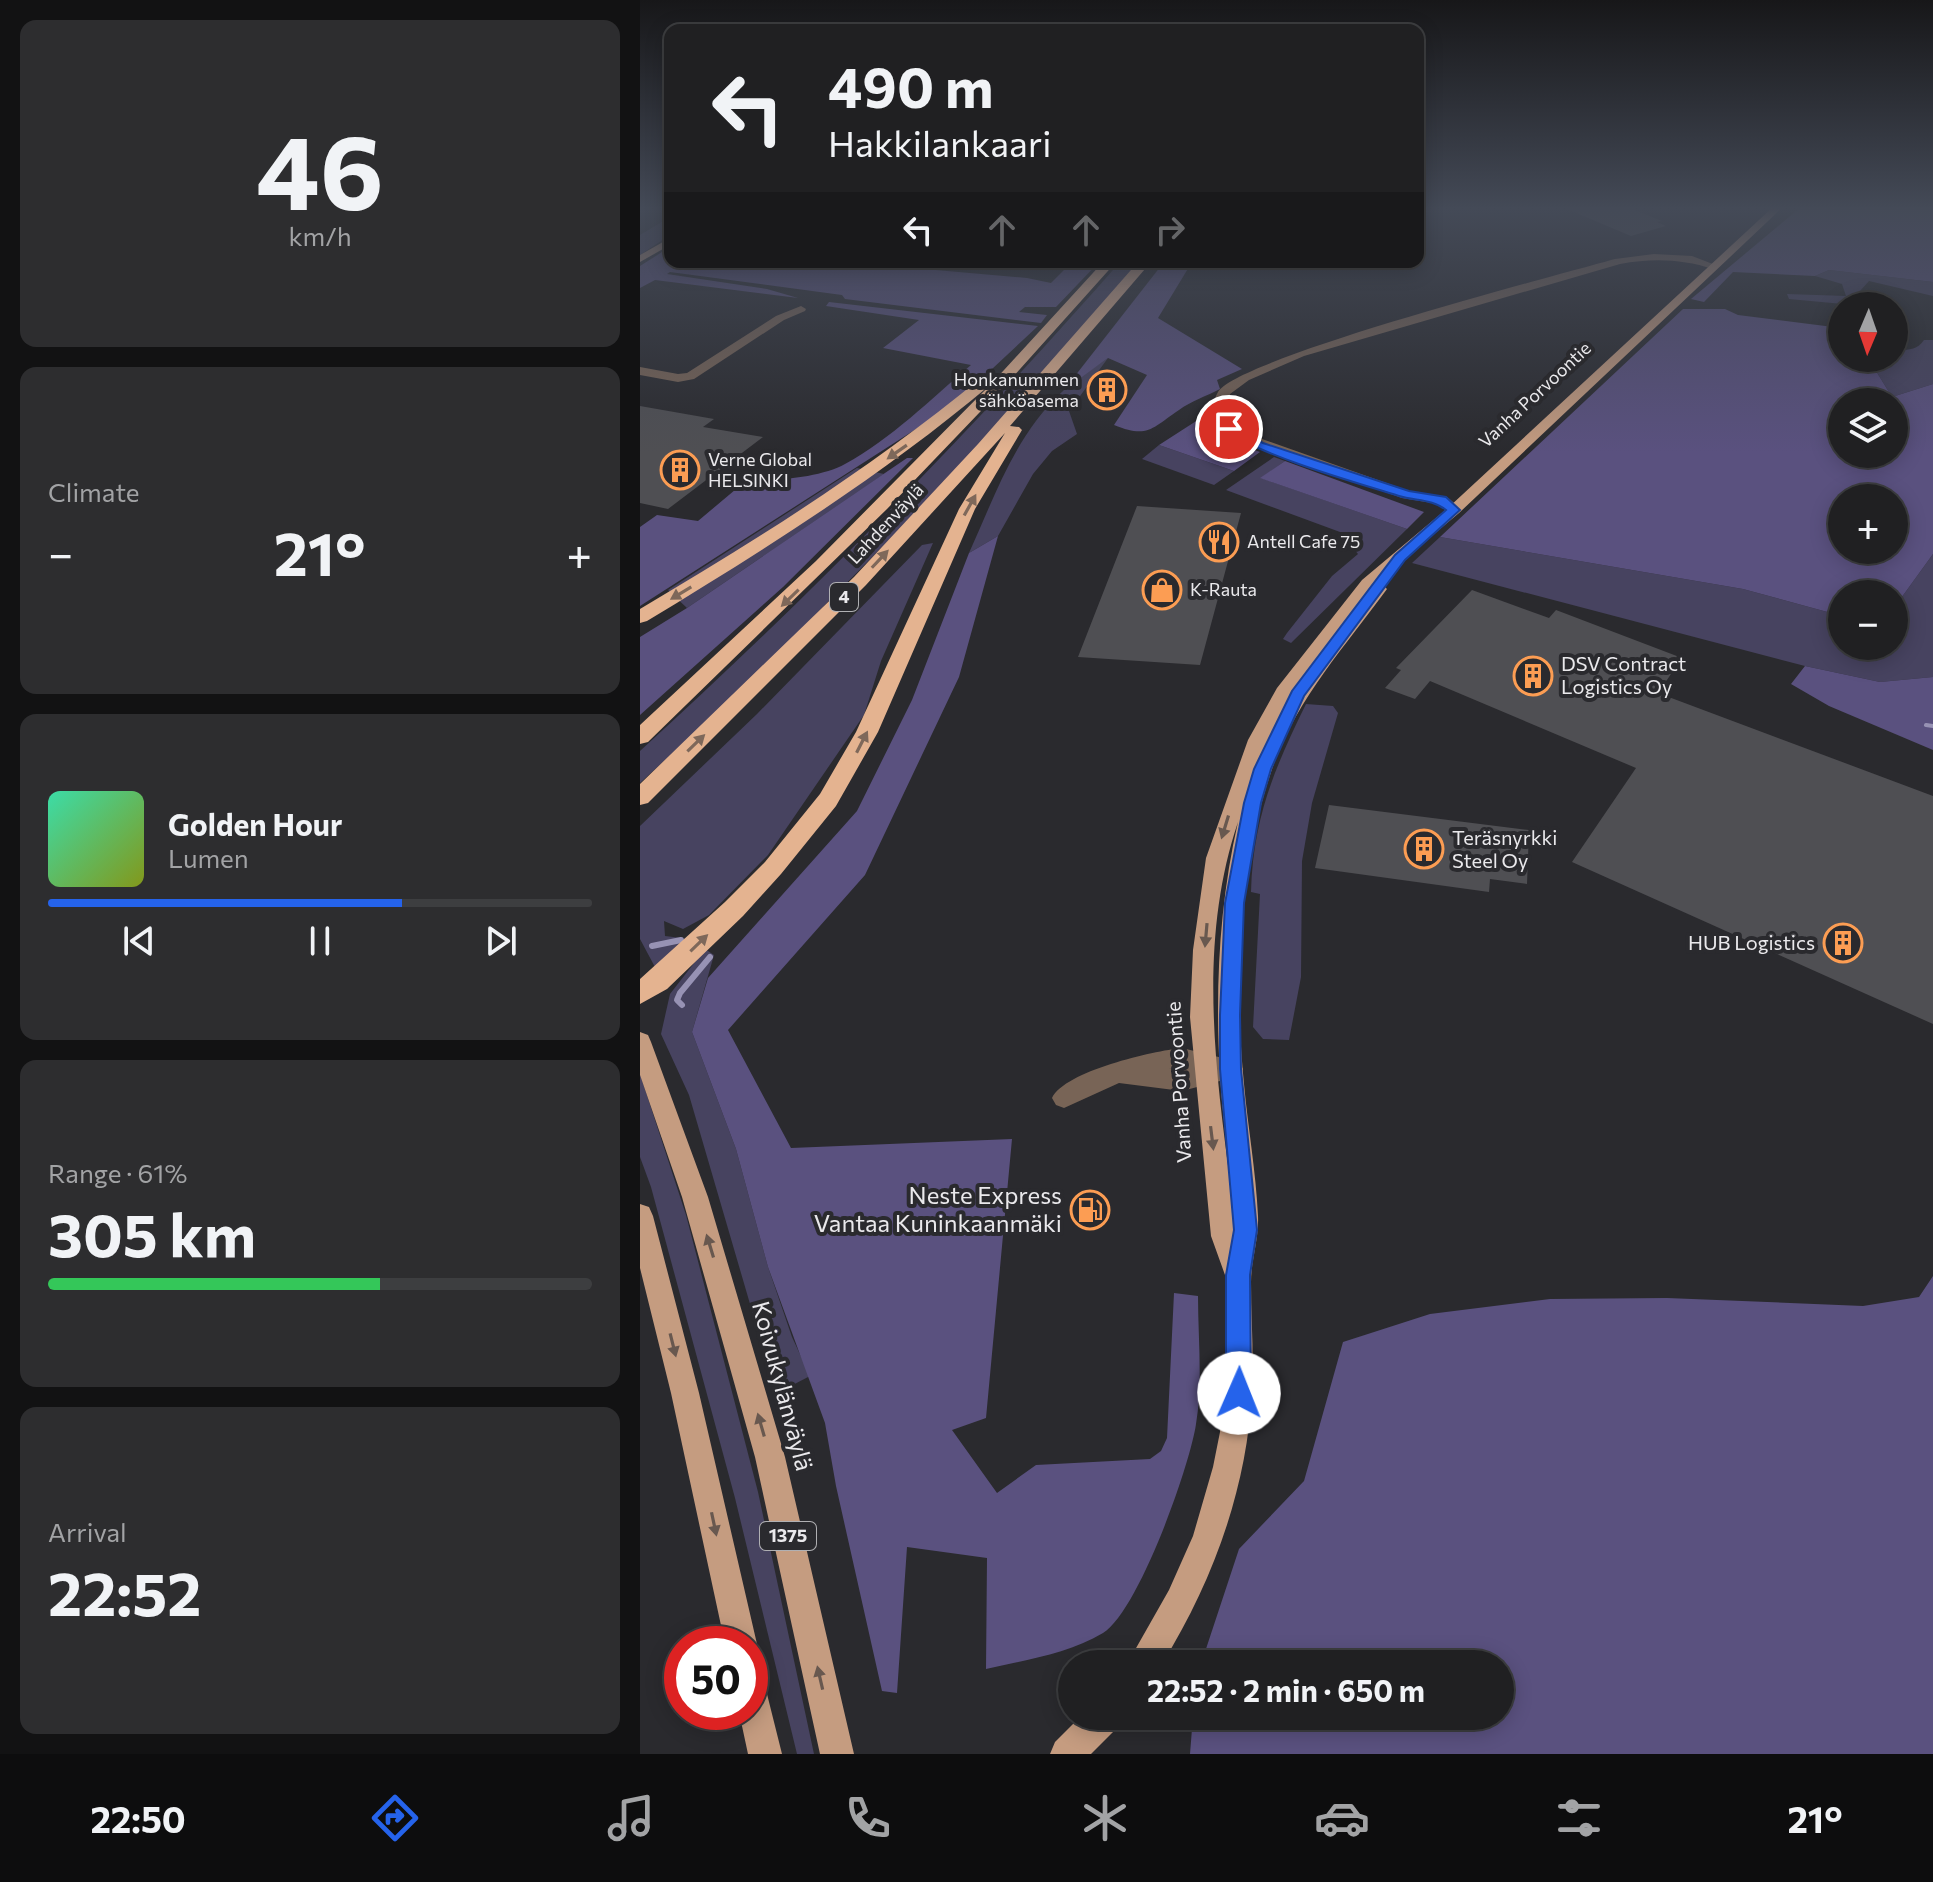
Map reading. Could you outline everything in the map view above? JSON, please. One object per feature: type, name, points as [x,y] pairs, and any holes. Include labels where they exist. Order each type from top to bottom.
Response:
[{"type":"highway","name":"Lahdenväylä","points":[[640,737],[813,575],[1003,383],[1086,289]]},
{"type":"highway","name":"Lahdenväylä","points":[[640,797],[860,581],[1122,289]]},
{"type":"highway","points":[[640,617],[804,516],[914,440],[1065,313]]},
{"type":"highway","points":[[640,993],[658,981],[734,909],[773,868],[828,800],[867,732],[967,509],[1037,387]]},
{"type":"main road","name":"Vanha Porvoontie","points":[[1238,1275],[1224,1236],[1204,1070],[1201,1017],[1210,887],[1216,858],[1243,775],[1283,692],[1367,583],[1454,510],[1689,289]]},
{"type":"main road","name":"Vanha Porvoontie","points":[[1152,1650],[1178,1608],[1202,1558],[1230,1467],[1239,1393],[1238,1275],[1245,1230],[1231,1069],[1235,903],[1252,803],[1262,769],[1297,695],[1400,557]]},
{"type":"main road","name":"Koivukylänväylä","points":[[640,1042],[695,1197],[770,1457],[837,1754]]},
{"type":"main road","points":[[640,1216],[685,1393],[737,1626]]},
{"type":"main road","points":[[760,1730],[765,1754]]},
{"type":"main road","points":[[1067,1754],[1091,1730]]},
{"type":"street","points":[[1454,510],[1432,509],[1407,495],[1240,436],[1223,421],[1220,411],[1224,392],[1245,377],[1282,361],[1523,289]]},
{"type":"street","points":[[640,371],[678,378],[690,376],[780,318],[801,309]]},
{"type":"street","points":[[1064,1098],[1095,1081],[1122,1074],[1182,1081],[1204,1070],[1231,1069]]},
{"type":"shaded area","points":[[725,289],[766,289],[798,298]]},
{"type":"shaded area","points":[[796,289],[1073,289],[1056,307],[1025,307],[1019,312],[1047,315],[1041,323],[845,299],[842,295]]},
{"type":"shaded area","points":[[1096,289],[1116,289],[982,442],[892,537],[741,690],[640,783],[640,751],[765,634],[887,513]]},
{"type":"shaded area","points":[[1143,289],[1176,289],[1158,318],[1242,369],[1217,380],[1220,389],[1189,404],[1149,430],[1142,431],[1114,425],[1147,375],[1108,358],[1064,390]]},
{"type":"shaded area","points":[[1703,289],[1717,289],[1704,302],[1691,299]]},
{"type":"shaded area","points":[[1844,289],[1862,289],[1859,292],[1845,292]]},
{"type":"shaded area","points":[[1903,289],[1933,289],[1933,296]]},
{"type":"shaded area","points":[[1787,294],[1828,295],[1828,303],[1789,299]]},
{"type":"shaded area","points":[[829,302],[1038,326],[977,383],[930,420],[640,606],[640,527],[657,515],[698,521],[748,479],[798,478],[845,464],[895,431],[971,365],[883,348],[919,320],[826,306]]},
{"type":"shaded area","points":[[1683,309],[1725,309],[1738,315],[1828,326],[1828,372],[1877,372],[1886,388],[1828,388],[1828,468],[1908,468],[1908,392],[1933,384],[1933,554],[1908,589],[1908,580],[1828,580],[1828,612],[1743,589],[1440,537]]},
{"type":"shaded area","points":[[1924,340],[1933,340],[1933,384],[1908,392],[1908,388],[1886,388],[1877,372],[1908,372],[1908,350]]},
{"type":"shaded area","points":[[1108,358],[1069,411],[1077,434],[1052,451],[1033,474],[998,536],[969,553],[1008,467],[1032,427],[1068,386]]},
{"type":"shaded area","points":[[1204,416],[1216,436],[1260,452],[1234,471],[1159,445]]},
{"type":"shaded area","points":[[1159,445],[1234,471],[1214,485],[1142,459]]},
{"type":"shaded area","points":[[1274,457],[1285,461],[1261,478],[1407,529],[1291,643],[1283,639],[1287,633],[1332,576],[1358,554],[1340,532],[1226,490]]},
{"type":"shaded area","points":[[907,458],[913,458],[783,587],[640,715],[640,637]]},
{"type":"shaded area","points":[[1285,461],[1424,512],[1407,529],[1260,478]]},
{"type":"shaded area","points":[[857,468],[884,474],[687,608],[668,590]]},
{"type":"shaded area","points":[[998,536],[959,677],[865,875],[728,1030],[791,1148],[1012,1139],[986,1418],[952,1430],[997,1493],[1036,1465],[1150,1459],[1161,1451],[1167,1438],[1174,1293],[1198,1296],[1200,1377],[1196,1424],[1184,1471],[1146,1569],[1117,1620],[1103,1633],[1075,1646],[1046,1656],[986,1669],[987,1558],[907,1547],[897,1693],[882,1691],[825,1423],[768,1267],[736,1149],[692,1032],[708,978],[857,811],[912,700],[969,553]]},
{"type":"shaded area","points":[[1440,537],[1743,589],[1828,612],[1828,660],[1908,660],[1908,589],[1933,554],[1933,677],[1880,682],[1805,666],[1412,563]]},
{"type":"shaded area","points":[[933,543],[881,661],[864,715],[768,855],[709,915],[683,929],[664,921],[665,936],[690,939],[656,969],[640,939],[640,826],[757,714],[922,545]]},
{"type":"shaded area","points":[[1805,666],[1880,682],[1933,677],[1933,750],[1829,706],[1791,684]]},
{"type":"shaded area","points":[[1306,704],[1333,706],[1338,713],[1312,803],[1302,861],[1301,977],[1289,1040],[1263,1039],[1253,1027],[1260,894],[1251,892],[1256,841],[1275,773]]},
{"type":"shaded area","points":[[705,949],[714,955],[692,1032],[736,1149],[768,1267],[792,1337],[810,1376],[785,1389],[755,1321],[689,1095],[661,1034],[670,994]]},
{"type":"shaded area","points":[[640,1074],[686,1215],[758,1492],[814,1754],[797,1754],[735,1498],[651,1187],[640,1157]]},
{"type":"shaded area","points":[[1933,1276],[1933,1754],[1190,1754],[1192,1730],[1514,1730],[1514,1650],[1206,1650],[1239,1549],[1304,1481],[1343,1342],[1430,1314],[1550,1299],[1667,1298],[1863,1306],[1919,1297]]},
{"type":"building","name":"Honkanummen sähköasema","points":[[1108,381],[1125,384],[1106,400],[1089,397]]},
{"type":"building","name":"Verne Global HELSINKI","points":[[640,406],[714,419],[703,427],[763,437],[668,509],[640,503]]},
{"type":"building","name":"K-Rauta","points":[[1137,506],[1241,513],[1200,665],[1078,657]]},
{"type":"building","name":"HUB Logistics","points":[[1472,590],[1549,618],[1556,610],[1682,658],[1658,693],[1933,796],[1933,1024],[1572,862],[1636,768],[1430,681],[1415,699],[1385,688],[1401,670],[1396,668]]},
{"type":"building","name":"Teräsnyrkki Steel Oy","points":[[1329,805],[1529,830],[1527,884],[1490,879],[1489,892],[1315,868]]},
{"type":"waterway","points":[[1926,725],[1933,726]]},
{"type":"waterway","points":[[652,946],[681,940]]},
{"type":"waterway","points":[[682,1005],[677,1000],[680,993],[710,957]]},
{"type":"place","name":"Honkanummen sähköasema","points":[[1107,390]]},
{"type":"place","name":"Verne Global HELSINKI","points":[[680,470]]},
{"type":"place","name":"Antell Cafe 75","points":[[1219,542]]},
{"type":"place","name":"K-Rauta","points":[[1162,590]]},
{"type":"place","name":"DSV Contract Logistics Oy","points":[[1533,676]]},
{"type":"place","name":"Teräsnyrkki Steel Oy","points":[[1424,849]]},
{"type":"place","name":"HUB Logistics","points":[[1843,943]]},
{"type":"place","name":"Neste Express Vantaa Kuninkaanmäki","points":[[1090,1210]]},
{"type":"route","points":[[1229,429],[1259,445],[1407,495],[1442,500],[1454,510],[1400,557],[1297,695],[1262,769],[1252,803],[1235,903],[1230,1015],[1231,1069],[1245,1230],[1238,1275],[1239,1393]]}]
